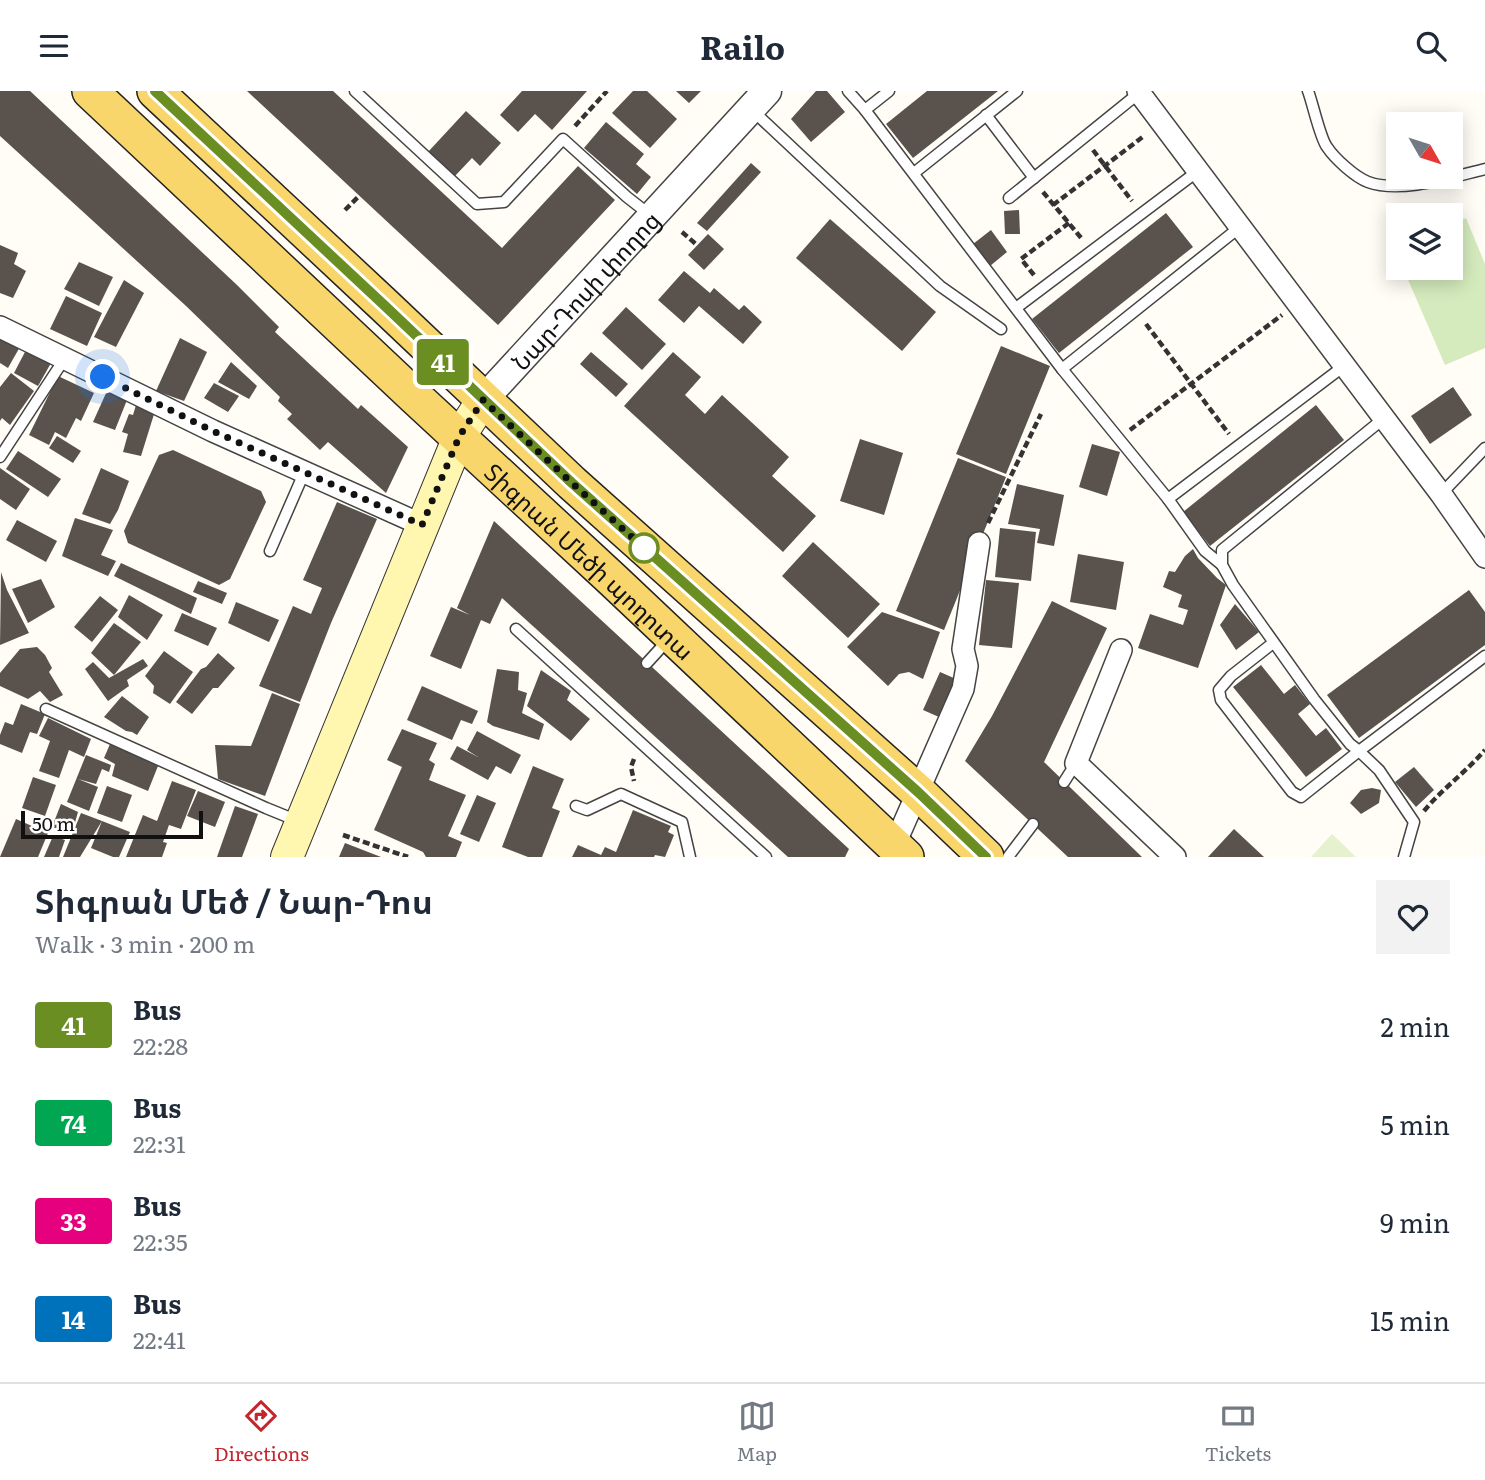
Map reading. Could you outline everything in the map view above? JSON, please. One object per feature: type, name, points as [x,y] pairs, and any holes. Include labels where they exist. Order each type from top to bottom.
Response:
[{"type":"main road","name":"Տիգրան Մեծի պողոտա","points":[[90,91],[673,636],[897,853]]},
{"type":"main road","name":"Տիգրան Մեծի պողոտա","points":[[155,91],[572,483],[918,792],[986,857]]},
{"type":"main road","name":"Նար-Դոսի փողոց","points":[[287,857],[459,437],[483,400]]},
{"type":"street","points":[[1139,92],[1441,494],[1485,557]]},
{"type":"street","name":"Նար-Դոսի փողոց","points":[[483,400],[758,100]]},
{"type":"street","points":[[0,327],[213,431],[422,525]]},
{"type":"street","points":[[897,853],[918,792],[963,689],[967,666],[963,649],[979,543]]},
{"type":"street","points":[[1121,650],[1076,763],[1175,857]]},
{"type":"lane","points":[[355,91],[477,204],[505,202],[563,139],[652,217]]},
{"type":"lane","points":[[848,91],[914,173],[1062,369],[1168,499],[1205,551],[1222,565],[1273,643],[1350,744],[1379,770],[1414,822],[1404,857]]},
{"type":"lane","points":[[865,110],[889,91]]},
{"type":"lane","points":[[914,173],[1017,91]]},
{"type":"lane","points":[[1308,91],[1326,146],[1347,169],[1367,182],[1394,186],[1427,184],[1485,169]]},
{"type":"lane","points":[[1009,198],[1139,92]]},
{"type":"lane","points":[[758,100],[940,286],[1001,329]]},
{"type":"lane","points":[[986,115],[1034,178]]},
{"type":"lane","points":[[1016,308],[1198,171]]},
{"type":"lane","points":[[1062,369],[1240,227]]},
{"type":"lane","points":[[0,457],[65,358]]},
{"type":"lane","points":[[1168,499],[1343,366]]},
{"type":"lane","points":[[1222,565],[1222,550],[1383,419]]},
{"type":"lane","points":[[1441,494],[1485,448]]},
{"type":"lane","points":[[270,551],[304,473]]},
{"type":"lane","points":[[516,629],[766,857]]},
{"type":"lane","points":[[648,663],[673,636]]},
{"type":"lane","points":[[1273,643],[1231,675],[1219,690],[1220,700],[1292,792],[1301,797],[1485,656]]},
{"type":"lane","points":[[604,710],[614,699]]},
{"type":"lane","points":[[46,709],[301,822]]},
{"type":"lane","points":[[1064,782],[1076,763]]},
{"type":"lane","points":[[576,806],[587,810],[621,794],[682,822],[690,857]]},
{"type":"lane","points":[[1008,857],[1033,824]]},
{"type":"path","points":[[563,139],[607,91]]},
{"type":"path","points":[[1053,205],[1162,123]]},
{"type":"path","points":[[1091,148],[1133,202]]},
{"type":"path","points":[[1034,178],[1083,239]]},
{"type":"path","points":[[345,210],[359,196]]},
{"type":"path","points":[[1035,276],[1021,259],[1069,223]]},
{"type":"path","points":[[682,232],[697,245]]},
{"type":"path","points":[[1119,439],[1297,303]]},
{"type":"path","points":[[1136,311],[1238,446]]},
{"type":"path","points":[[979,543],[1041,414]]},
{"type":"path","points":[[639,803],[631,767],[640,742]]},
{"type":"path","points":[[1414,822],[1485,750]]},
{"type":"path","points":[[343,835],[408,857]]},
{"type":"green space","points":[[1466,218],[1485,264],[1485,348],[1445,365],[1408,280],[1463,280],[1463,219]]},
{"type":"green space","points":[[1332,834],[1356,857],[1311,857]]},
{"type":"building","points":[[0,91],[30,91],[237,285],[279,327],[275,332],[358,409],[361,405],[408,447],[386,493],[328,442],[320,450],[287,419],[292,414],[278,401],[280,397],[185,305],[0,136]]},
{"type":"building","points":[[247,91],[333,91],[502,248],[578,166],[615,200],[498,325]]},
{"type":"building","points":[[522,91],[587,91],[552,130],[535,114],[518,132],[500,115]]},
{"type":"building","points":[[633,91],[647,91],[677,119],[650,148],[612,113]]},
{"type":"building","points":[[676,91],[701,91],[689,103]]},
{"type":"building","points":[[816,91],[827,91],[845,112],[811,142],[791,119]]},
{"type":"building","points":[[927,91],[998,91],[913,158],[886,124]]},
{"type":"building","points":[[466,111],[501,143],[480,166],[472,158],[455,176],[428,152]]},
{"type":"building","points":[[606,122],[644,154],[636,164],[651,177],[637,194],[584,148]]},
{"type":"building","points":[[751,163],[761,172],[707,231],[697,223]]},
{"type":"building","points":[[1019,210],[1020,234],[1005,234],[1004,211]]},
{"type":"building","points":[[1166,213],[1193,247],[1059,353],[1032,319]]},
{"type":"building","points":[[830,219],[936,312],[902,351],[796,258]]},
{"type":"building","points":[[991,230],[1007,252],[990,266],[973,244]]},
{"type":"building","points":[[708,234],[724,249],[704,270],[688,255]]},
{"type":"building","points":[[0,245],[18,253],[14,264],[26,271],[13,298],[0,293]]},
{"type":"building","points":[[79,262],[113,277],[99,306],[64,289]]},
{"type":"building","points":[[684,271],[710,293],[714,288],[739,310],[744,305],[762,322],[743,344],[699,306],[684,323],[658,300]]},
{"type":"building","points":[[124,280],[144,293],[116,347],[94,337]]},
{"type":"building","points":[[66,296],[102,313],[87,346],[50,329]]},
{"type":"building","points":[[626,307],[666,344],[642,370],[602,333]]},
{"type":"building","points":[[0,333],[21,345],[8,368],[0,363]]},
{"type":"building","points":[[180,338],[207,352],[184,401],[156,391]]},
{"type":"building","points":[[1001,346],[1050,366],[1006,474],[956,454]]},
{"type":"building","points":[[26,350],[51,363],[38,386],[14,373]]},
{"type":"building","points":[[591,352],[628,384],[616,397],[580,364]]},
{"type":"building","points":[[673,352],[701,377],[685,395],[705,414],[722,395],[789,457],[772,476],[816,516],[783,552],[624,406]]},
{"type":"building","points":[[231,362],[257,386],[249,399],[218,382]]},
{"type":"building","points":[[11,373],[34,391],[10,425],[2,418],[0,421],[0,387]]},
{"type":"building","points":[[58,376],[94,393],[81,421],[76,418],[66,438],[55,432],[49,445],[29,435]]},
{"type":"building","points":[[214,383],[239,396],[228,412],[204,398]]},
{"type":"building","points":[[1453,387],[1472,415],[1430,444],[1411,416]]},
{"type":"building","points":[[107,391],[127,400],[115,430],[93,422]]},
{"type":"building","points":[[136,405],[155,411],[141,456],[123,452],[128,434],[122,432]]},
{"type":"building","points":[[1316,405],[1344,440],[1210,546],[1183,512]]},
{"type":"building","points":[[57,436],[81,451],[73,463],[49,448]]},
{"type":"building","points":[[860,439],[903,453],[884,515],[840,501]]},
{"type":"building","points":[[1092,444],[1120,452],[1107,496],[1079,487]]},
{"type":"building","points":[[173,450],[261,491],[266,502],[230,579],[219,585],[128,543],[124,531],[159,455]]},
{"type":"building","points":[[18,451],[61,479],[48,497],[6,469]]},
{"type":"building","points":[[958,458],[1006,477],[944,630],[896,611]]},
{"type":"building","points":[[0,468],[30,489],[16,510],[0,499]]},
{"type":"building","points":[[101,468],[129,481],[110,524],[82,514]]},
{"type":"building","points":[[1017,484],[1064,495],[1054,546],[1037,543],[1040,529],[1008,524]]},
{"type":"building","points":[[337,502],[377,519],[300,702],[259,686],[293,606],[311,614],[322,588],[303,580]]},
{"type":"building","points":[[75,518],[113,530],[101,555],[116,561],[108,576],[62,556]]},
{"type":"building","points":[[17,520],[57,541],[46,562],[6,540]]},
{"type":"building","points":[[494,521],[849,849],[845,857],[788,857],[502,598],[490,624],[481,620],[461,669],[430,656],[451,607],[470,615],[457,608]]},
{"type":"building","points":[[1000,528],[1036,532],[1031,581],[995,577]]},
{"type":"building","points":[[813,542],[880,604],[848,638],[782,576]]},
{"type":"building","points":[[1193,549],[1198,558],[1226,585],[1198,668],[1138,648],[1150,614],[1183,625],[1188,610],[1178,607],[1182,595],[1163,587],[1169,571],[1175,572]]},
{"type":"building","points":[[1078,554],[1124,562],[1116,610],[1070,602]]},
{"type":"building","points":[[121,563],[197,598],[191,614],[114,576]]},
{"type":"building","points":[[1,572],[29,633],[0,645]]},
{"type":"building","points":[[41,579],[55,607],[28,623],[12,589]]},
{"type":"building","points":[[986,580],[1019,583],[1012,648],[979,645]]},
{"type":"building","points":[[198,581],[227,593],[222,604],[193,592]]},
{"type":"building","points":[[1469,590],[1485,612],[1485,645],[1359,738],[1327,695]]},
{"type":"building","points":[[129,595],[163,615],[147,640],[118,617]]},
{"type":"building","points":[[100,596],[118,610],[92,642],[74,627]]},
{"type":"building","points":[[1052,601],[1107,628],[1044,762],[1142,857],[1068,857],[965,761],[992,716]]},
{"type":"building","points":[[236,602],[279,620],[269,642],[228,623]]},
{"type":"building","points":[[1235,604],[1259,632],[1236,650],[1220,625]]},
{"type":"building","points":[[882,612],[940,632],[923,679],[909,672],[899,674],[888,686],[847,647]]},
{"type":"building","points":[[182,613],[217,628],[208,646],[174,631]]},
{"type":"building","points":[[114,623],[141,642],[114,675],[91,653]]},
{"type":"building","points":[[37,647],[45,655],[52,668],[49,672],[63,695],[50,702],[40,691],[28,699],[0,686],[0,673],[20,649]]},
{"type":"building","points":[[164,651],[193,672],[170,704],[153,693],[154,686],[145,676]]},
{"type":"building","points":[[218,653],[235,668],[218,688],[213,688],[192,714],[176,702],[201,669]]},
{"type":"building","points":[[143,659],[148,666],[127,680],[129,686],[108,701],[85,669],[93,662],[109,678]]},
{"type":"building","points":[[1261,665],[1284,694],[1295,685],[1310,704],[1298,714],[1316,736],[1326,728],[1342,749],[1306,777],[1233,687]]},
{"type":"building","points":[[497,669],[519,672],[518,690],[527,693],[522,713],[544,724],[539,740],[487,722]]},
{"type":"building","points":[[541,670],[571,691],[567,700],[590,719],[571,741],[527,706]]},
{"type":"building","points":[[940,672],[956,679],[939,717],[923,710]]},
{"type":"building","points":[[422,686],[478,711],[472,724],[461,720],[452,740],[407,720]]},
{"type":"building","points":[[272,693],[300,704],[265,796],[218,779],[215,745],[251,746]]},
{"type":"building","points":[[122,696],[149,717],[137,735],[104,717]]},
{"type":"building","points":[[21,704],[45,714],[37,734],[30,732],[22,753],[0,744],[5,722],[13,725]]},
{"type":"building","points":[[48,718],[91,739],[84,757],[69,750],[59,778],[39,771],[50,741],[39,736]]},
{"type":"building","points":[[402,729],[437,743],[429,760],[435,764],[429,780],[466,795],[448,836],[462,842],[456,857],[426,857],[423,852],[374,830],[402,767],[387,760]]},
{"type":"building","points":[[477,731],[521,755],[511,774],[496,766],[488,780],[450,759],[457,746],[478,757],[467,750]]},
{"type":"building","points":[[110,744],[158,766],[148,791],[112,776],[115,764],[104,758]]},
{"type":"building","points":[[86,755],[111,765],[109,772],[102,769],[96,784],[78,779],[98,787],[89,811],[67,802]]},
{"type":"building","points":[[533,766],[564,779],[552,808],[560,811],[542,857],[528,857],[502,847]]},
{"type":"building","points":[[1414,767],[1434,790],[1416,807],[1395,782]]},
{"type":"building","points":[[33,777],[56,785],[45,816],[22,808]]},
{"type":"building","points":[[172,781],[196,790],[181,829],[169,825],[163,842],[167,843],[162,857],[126,857],[143,815],[157,821]]},
{"type":"building","points":[[107,786],[132,795],[122,822],[97,813]]},
{"type":"building","points":[[1361,790],[1381,790],[1379,803],[1361,814],[1350,803]]},
{"type":"building","points":[[198,791],[225,802],[215,827],[187,816]]},
{"type":"building","points":[[477,795],[496,803],[479,842],[460,834]]},
{"type":"building","points":[[61,804],[78,812],[72,833],[52,827]]},
{"type":"building","points":[[235,806],[258,814],[242,857],[217,857]]},
{"type":"building","points":[[633,810],[671,826],[668,832],[674,835],[665,857],[572,857],[578,845],[601,855],[605,847],[616,852]]},
{"type":"building","points":[[81,813],[102,821],[80,857],[63,857]]},
{"type":"building","points":[[16,819],[48,833],[38,857],[0,857]]},
{"type":"building","points":[[102,821],[130,832],[119,857],[91,848]]},
{"type":"building","points":[[1234,829],[1264,857],[1208,857]]},
{"type":"building","points":[[53,836],[65,840],[59,857],[44,857]]},
{"type":"building","points":[[345,843],[381,857],[339,857]]},
{"type":"bus line","name":"41","points":[[155,91],[572,483],[918,792],[986,857]]},
{"type":"route","points":[[103,377],[213,431],[422,525],[459,437],[483,400],[653,556],[644,548]]}]
